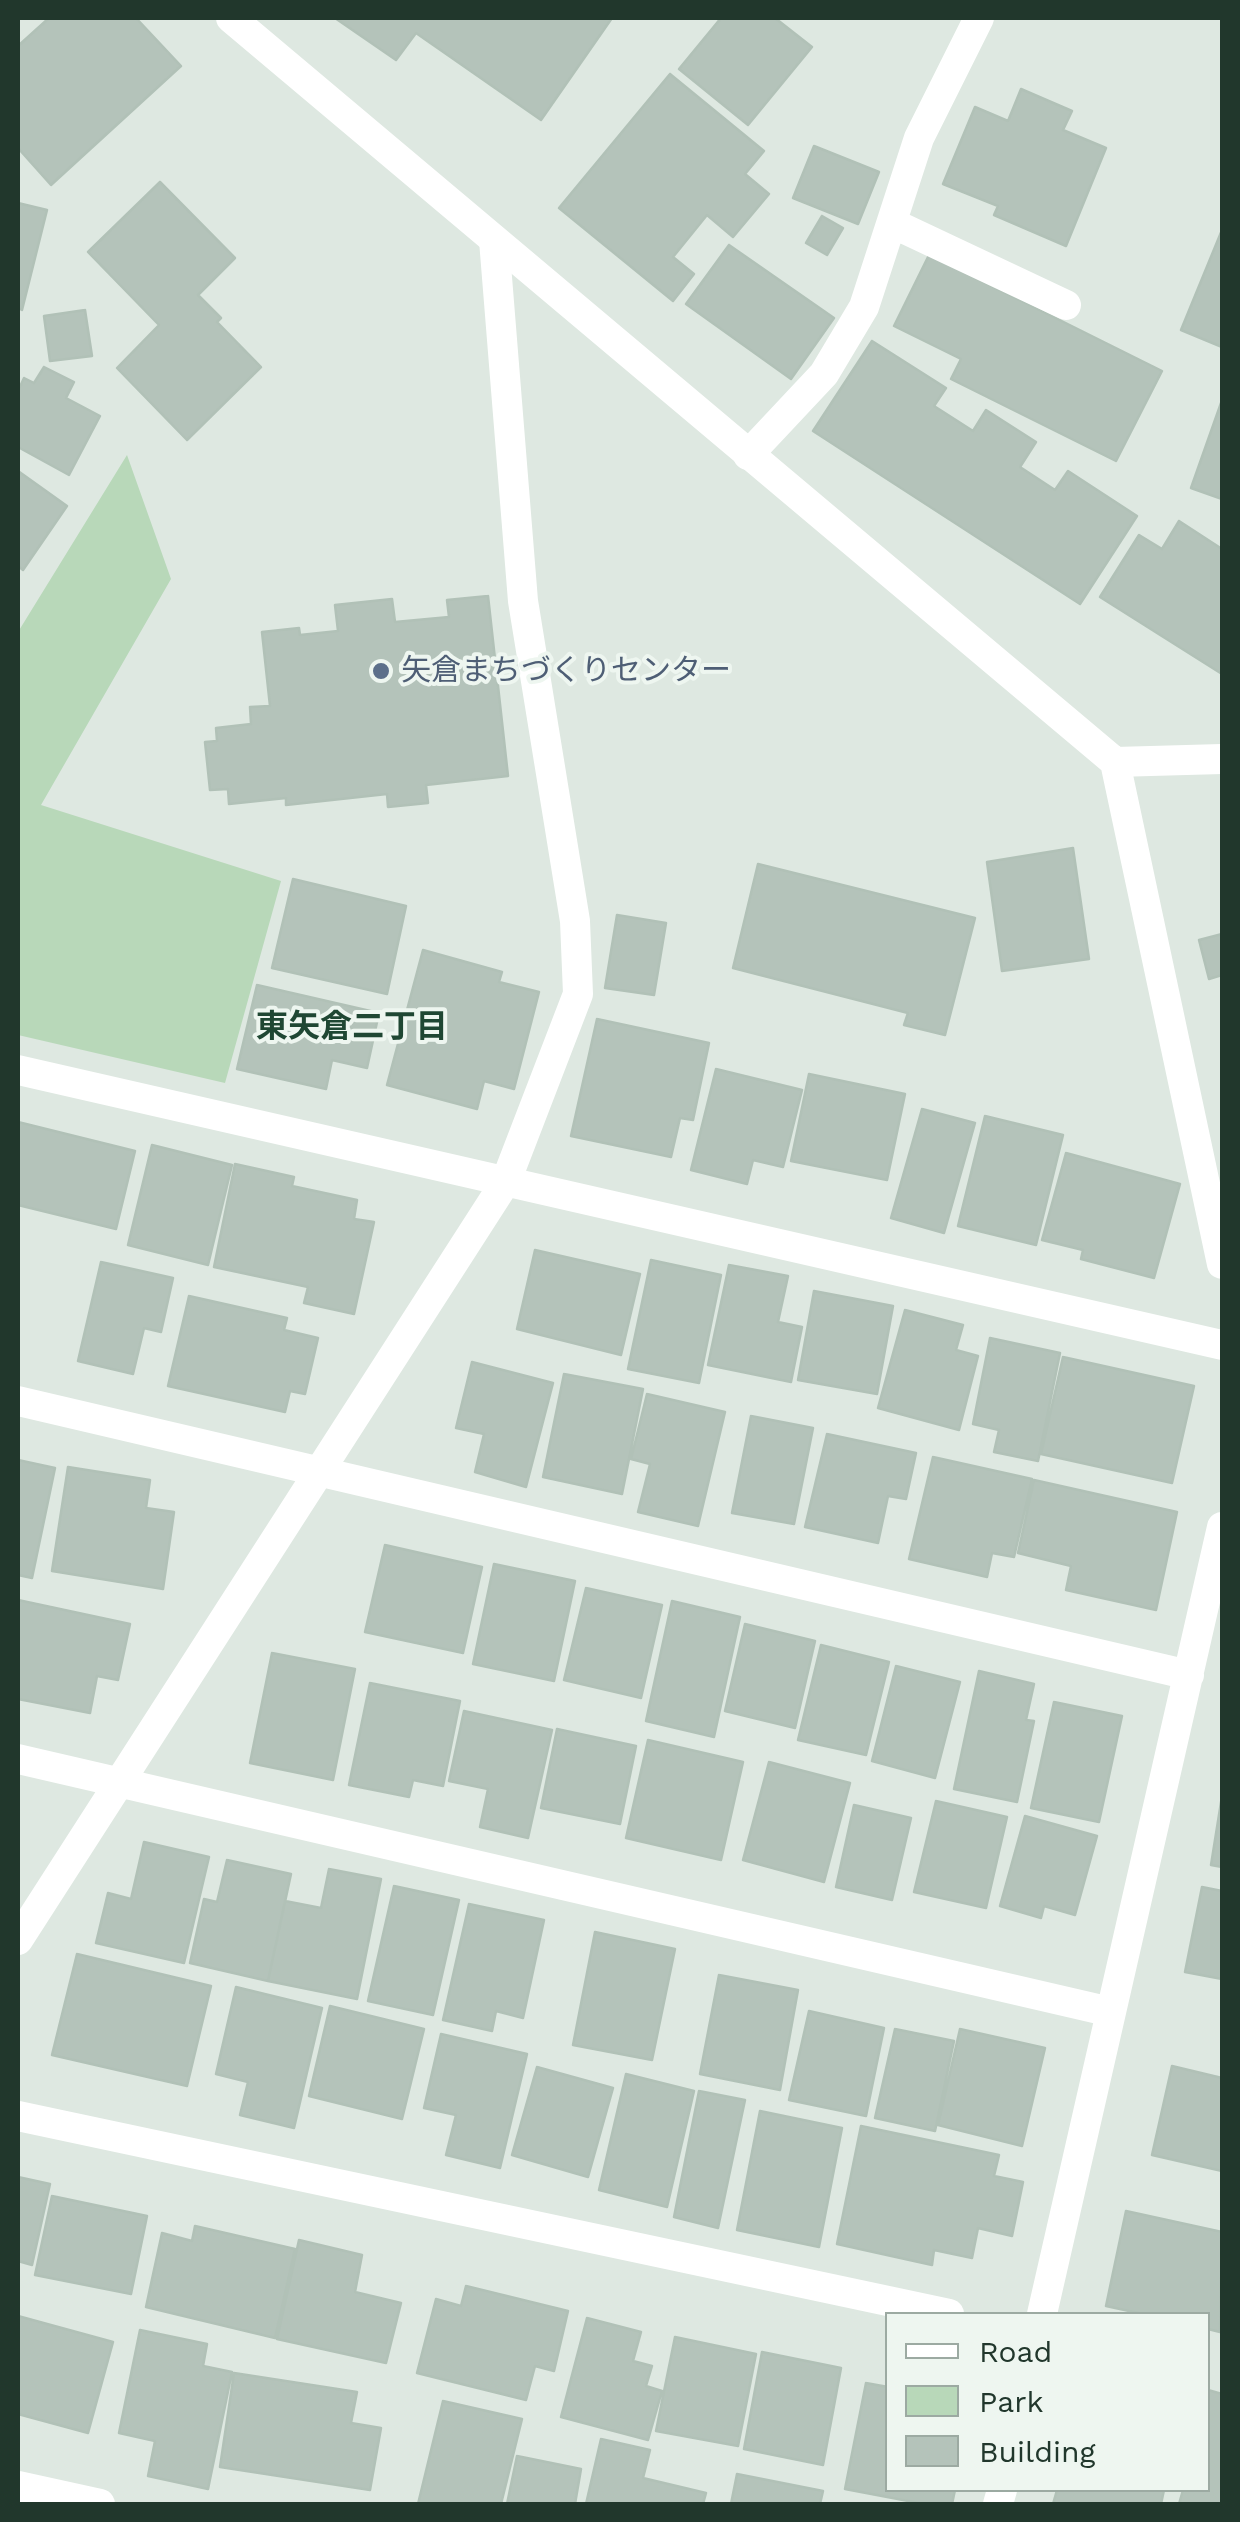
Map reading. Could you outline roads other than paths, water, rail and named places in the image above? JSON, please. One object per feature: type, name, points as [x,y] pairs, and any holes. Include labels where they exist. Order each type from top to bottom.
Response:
[{"type":"street","points":[[230,18],[1115,762],[1222,1264]]},
{"type":"street","points":[[748,456],[824,374],[864,308],[920,138],[978,18]]},
{"type":"street","points":[[892,223],[1066,305]]},
{"type":"street","points":[[18,1940],[506,1181],[578,994],[575,921],[523,601],[494,240]]},
{"type":"street","points":[[1115,762],[1222,760]]},
{"type":"street","points":[[18,1070],[1222,1345]]},
{"type":"street","points":[[18,1401],[1189,1674]]},
{"type":"street","points":[[1042,2312],[1222,1527]]},
{"type":"street","points":[[18,1759],[1111,2012]]},
{"type":"street","points":[[18,2116],[940,2312]]},
{"type":"street","points":[[18,2486],[100,2504]]},
{"type":"place","name":"矢倉まちづくりセンター","points":[[381,671]]},
{"type":"district","name":"東矢倉二丁目","points":[[352,1028]]}]
